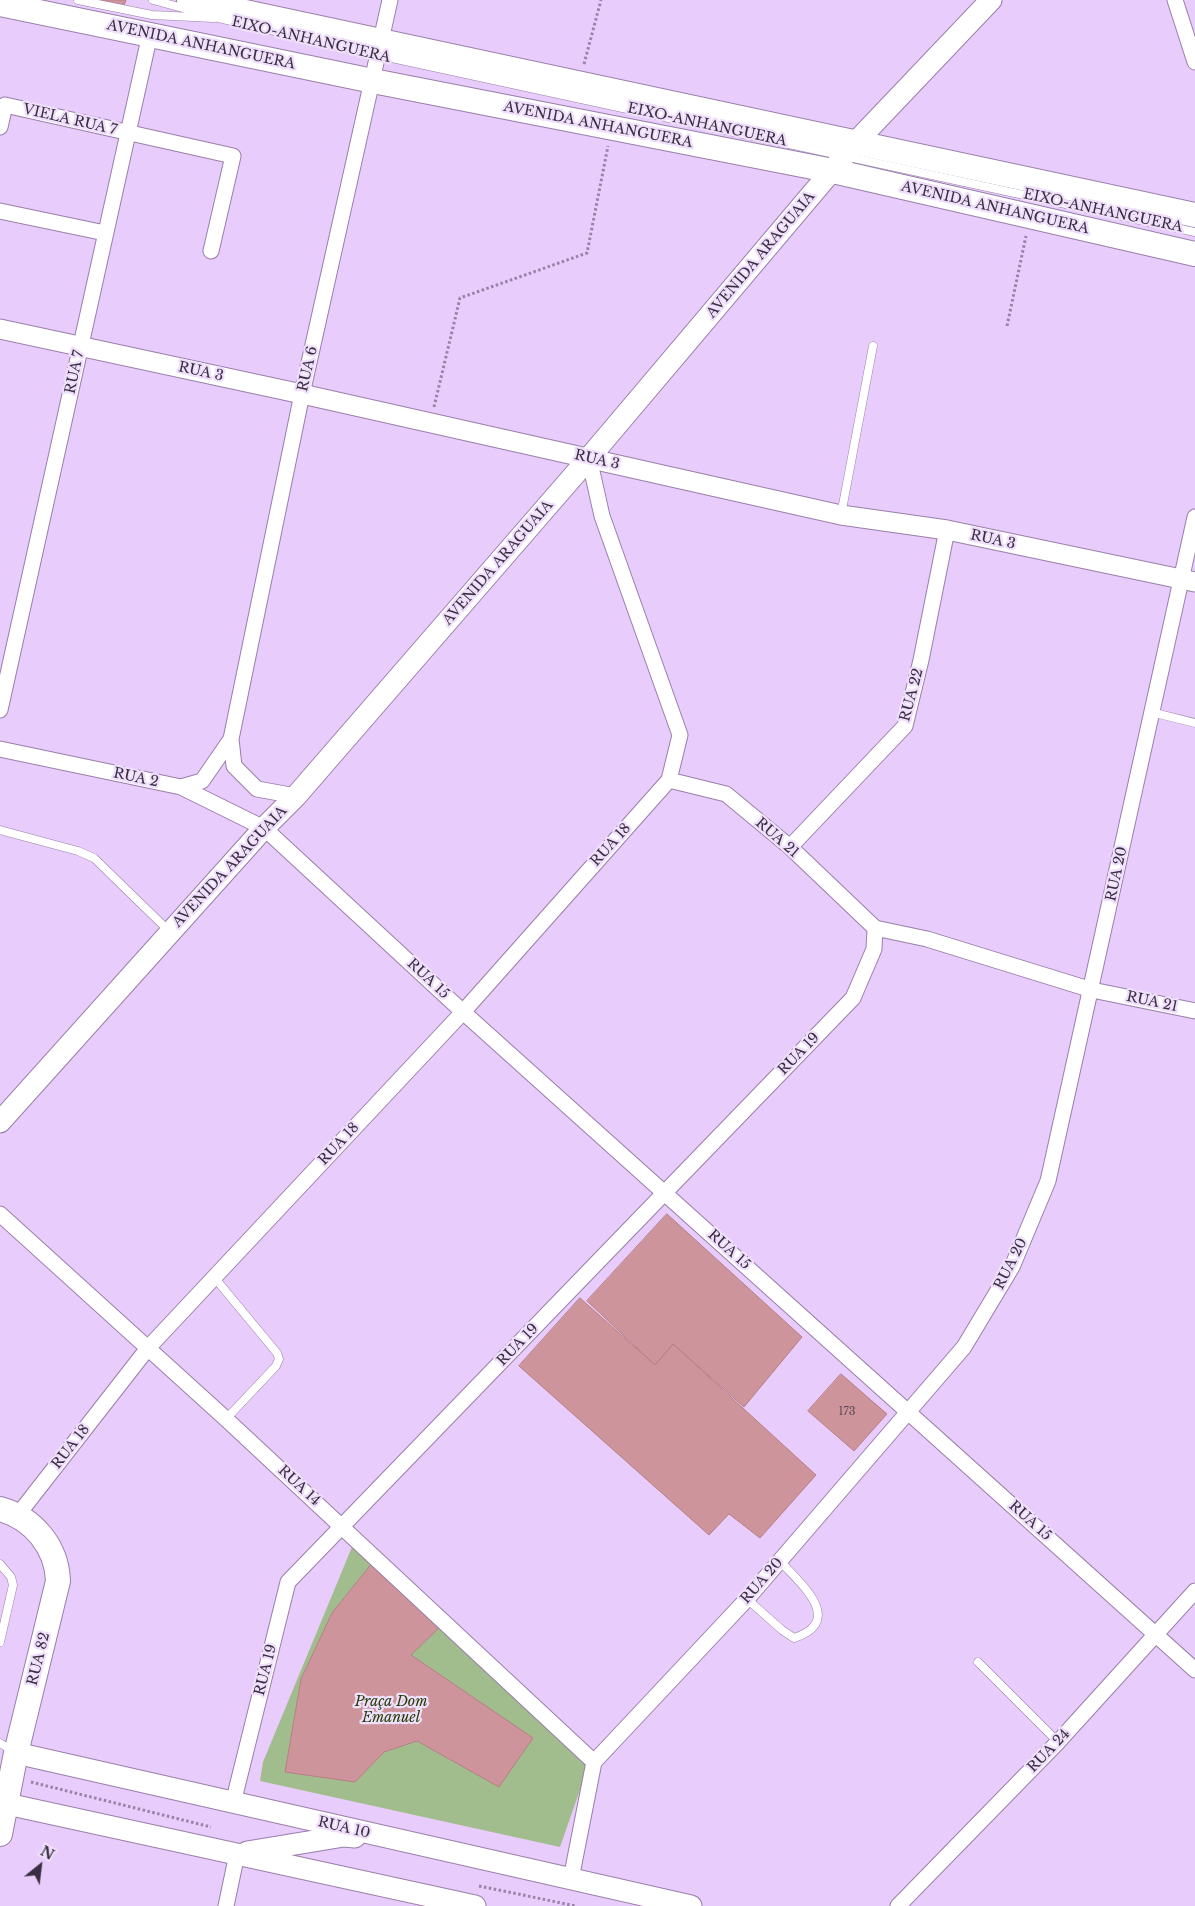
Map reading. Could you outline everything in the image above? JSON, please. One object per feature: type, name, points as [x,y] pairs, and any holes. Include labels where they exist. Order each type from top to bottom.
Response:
[{"type":"main road","name":"AVENIDA ANHANGUERA","points":[[189,0],[380,49],[579,84],[845,156],[1030,216],[1195,254]]},
{"type":"main road","name":"AVENIDA ARAGUAIA","points":[[0,1122],[264,828],[296,796],[589,458],[845,156],[991,0]]},
{"type":"main road","name":"AVENIDA ANHANGUERA","points":[[0,4],[612,128],[845,156],[1195,215]]},
{"type":"main road","name":"RUA 82","points":[[0,1834],[8,1748],[58,1581],[57,1566],[48,1545],[31,1525],[9,1512]]},
{"type":"main road","name":"RUA 10","points":[[8,1748],[233,1803],[680,1905]]},
{"type":"main road","points":[[3,1805],[470,1905]]},
{"type":"main road","points":[[237,1854],[344,1836],[387,1837]]},
{"type":"street","name":"RUA 6","points":[[296,796],[257,789],[234,766],[231,739],[302,394],[390,0]]},
{"type":"street","points":[[1175,0],[1195,62]]},
{"type":"street","name":"RUA 7","points":[[0,710],[5,660],[81,347],[150,34]]},
{"type":"street","name":"VIELA RUA 7","points":[[0,127],[5,105],[127,134]]},
{"type":"street","points":[[127,134],[233,156],[211,251]]},
{"type":"street","points":[[0,211],[105,233]]},
{"type":"street","name":"RUA 3","points":[[0,329],[430,422],[841,515],[947,530],[1188,581]]},
{"type":"street","points":[[589,458],[602,516],[680,735],[669,780]]},
{"type":"street","name":"RUA 20","points":[[594,1762],[748,1599],[910,1412],[964,1347],[1012,1267],[1048,1181],[1092,990],[1151,712],[1188,581],[1195,517]]},
{"type":"street","name":"RUA 22","points":[[790,847],[905,726],[921,660],[947,530]]},
{"type":"street","name":"RUA 6","points":[[181,787],[202,781],[231,739]]},
{"type":"street","name":"RUA 2","points":[[0,749],[181,787],[264,828]]},
{"type":"street","name":"RUA 21","points":[[669,780],[726,794],[790,847],[875,928],[927,939],[1092,990],[1195,1011]]},
{"type":"street","name":"RUA 18","points":[[9,1512],[148,1348],[463,1012],[669,780]]},
{"type":"street","name":"RUA 15","points":[[264,828],[463,1012],[1195,1670]]},
{"type":"street","name":"RUA 19","points":[[233,1803],[288,1582],[853,998],[874,949],[875,928]]},
{"type":"street","name":"RUA 14","points":[[0,1214],[342,1526],[594,1762]]},
{"type":"street","name":"RUA 24","points":[[898,1906],[1058,1742],[1195,1591]]},
{"type":"street","points":[[571,1879],[594,1762]]},
{"type":"street","points":[[226,1906],[237,1854]]},
{"type":"lane","name":"EIXO-ANHANGUERA","points":[[78,0],[152,15],[219,18]]},
{"type":"lane","name":"EIXO-ANHANGUERA","points":[[153,0],[219,18],[380,49],[845,156],[1195,232]]},
{"type":"lane","points":[[841,515],[873,346]]},
{"type":"lane","points":[[1151,712],[1195,723]]},
{"type":"lane","points":[[0,830],[78,851],[94,858],[170,932]]},
{"type":"lane","points":[[214,1277],[277,1353],[279,1359],[276,1366],[226,1419]]},
{"type":"lane","points":[[748,1599],[782,1630],[794,1638],[809,1633],[816,1621],[819,1609],[813,1597],[780,1561]]},
{"type":"lane","points":[[0,1564],[11,1577],[13,1585],[0,1642]]},
{"type":"lane","points":[[978,1662],[1058,1742]]},
{"type":"path","points":[[579,84],[601,0]]},
{"type":"path","points":[[430,422],[460,298],[588,253],[612,128]]},
{"type":"path","points":[[1008,326],[1030,216]]},
{"type":"green space","name":"Praça Dom Emanuel","points":[[352,1547],[586,1747],[588,1767],[560,1847],[260,1781],[263,1762]]},
{"type":"building","points":[[96,0],[126,0],[124,6]]},
{"type":"building","points":[[667,1214],[802,1337],[744,1407],[673,1344],[655,1365],[587,1301]]},
{"type":"building","points":[[580,1298],[655,1365],[673,1344],[816,1475],[760,1538],[729,1514],[709,1535],[519,1366]]},
{"type":"building","points":[[841,1374],[887,1414],[854,1451],[808,1411]]},
{"type":"building","points":[[375,1560],[442,1625],[411,1655],[533,1738],[499,1787],[417,1741],[384,1752],[355,1782],[285,1772],[301,1679],[332,1613]]}]
